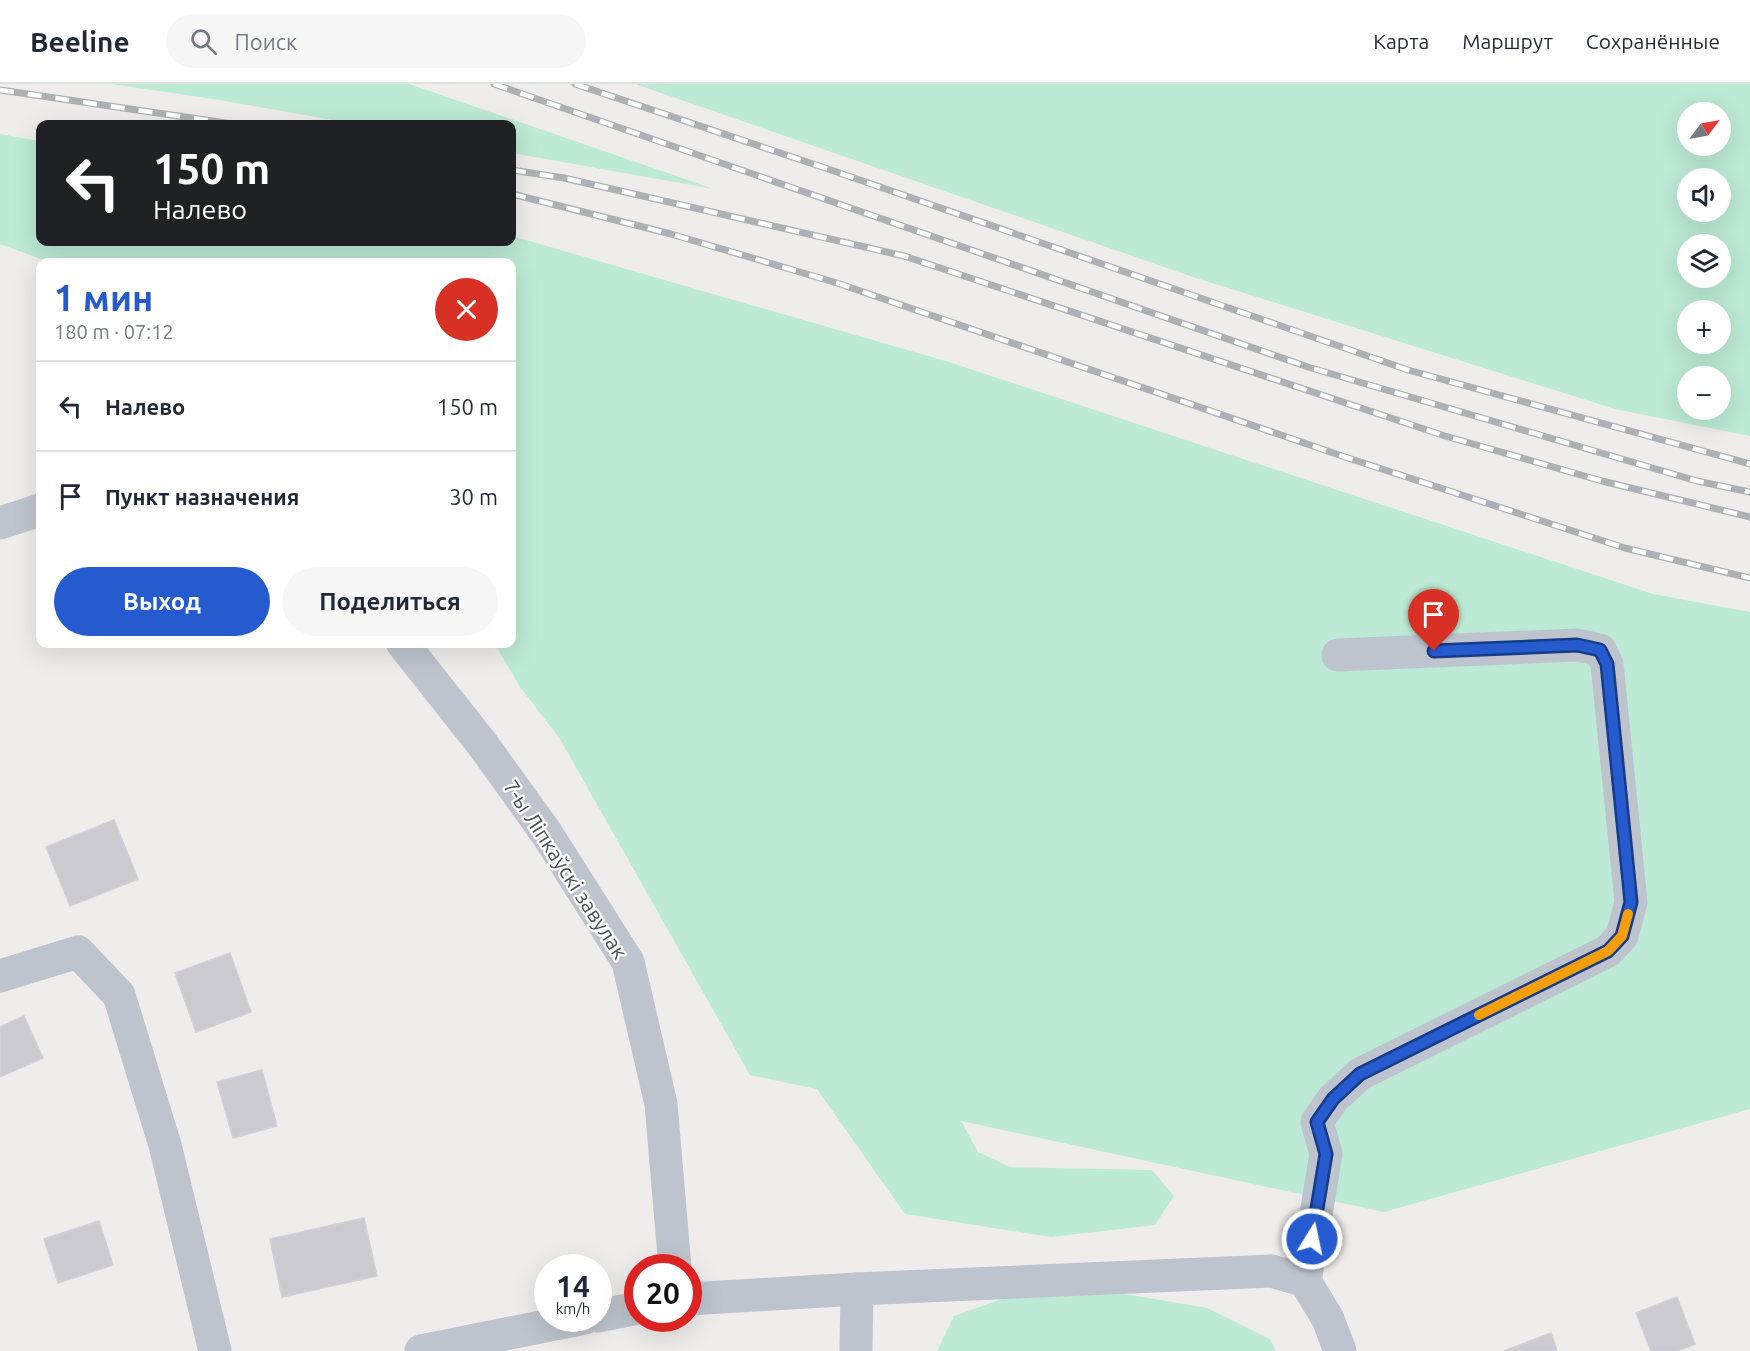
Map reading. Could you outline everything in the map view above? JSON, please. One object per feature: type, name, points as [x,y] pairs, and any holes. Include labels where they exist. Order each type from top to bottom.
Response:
[{"type":"street","points":[[1338,655],[1577,645],[1600,650],[1607,664],[1631,902],[1622,936],[1608,951],[1360,1074],[1333,1099],[1317,1122],[1326,1154],[1305,1281],[1328,1319],[1340,1351]]},
{"type":"street","name":"7-ы Ліпкаўскі завулак","points":[[406,648],[483,745],[547,834],[628,962],[662,1104],[674,1254]]},
{"type":"street","points":[[0,976],[78,952],[119,995],[165,1145],[215,1351]]},
{"type":"street","points":[[702,1298],[1272,1271],[1305,1281]]},
{"type":"street","points":[[856,1351],[857,1289]]},
{"type":"street","points":[[421,1351],[534,1328]]},
{"type":"green space","points":[[111,84],[409,84],[514,120],[332,120]]},
{"type":"green space","points":[[635,84],[1750,84],[1750,436],[1615,409],[1193,277]]},
{"type":"green space","points":[[516,121],[714,189],[516,154]]},
{"type":"green space","points":[[0,134],[36,140],[36,246],[516,246],[516,237],[949,362],[1653,594],[1750,612],[1750,1109],[1384,1212],[961,1121],[978,1152],[1010,1167],[1152,1170],[1174,1196],[1155,1225],[1051,1237],[905,1214],[817,1089],[750,1075],[560,739],[520,687],[497,648],[516,648],[516,258],[38,258],[0,244]]},
{"type":"green space","points":[[1096,1289],[1207,1308],[1270,1339],[1276,1351],[937,1351],[954,1316],[1024,1291]]},
{"type":"building","points":[[114,820],[138,879],[70,906],[46,847]]},
{"type":"building","points":[[230,953],[251,1012],[196,1032],[175,973]]},
{"type":"building","points":[[24,1016],[43,1058],[0,1077],[0,1027]]},
{"type":"building","points":[[262,1070],[277,1126],[233,1138],[217,1082]]},
{"type":"building","points":[[364,1218],[377,1276],[282,1297],[270,1239]]},
{"type":"building","points":[[99,1221],[113,1265],[58,1283],[44,1239]]},
{"type":"building","points":[[1677,1297],[1695,1344],[1678,1351],[1651,1351],[1636,1313]]},
{"type":"building","points":[[1551,1333],[1557,1351],[1504,1351]]},
{"type":"railway","points":[[494,84],[1308,367],[1697,481],[1750,492]]},
{"type":"railway","points":[[575,84],[1408,370],[1750,464]]},
{"type":"railway","points":[[0,90],[206,120]]},
{"type":"railway","points":[[516,171],[564,178],[904,256],[1445,436],[1602,481],[1750,517]]},
{"type":"railway","points":[[516,195],[671,234],[837,283],[1345,457],[1625,548],[1750,578]]},
{"type":"slow traffic","points":[[1479,1015],[1608,951],[1622,936],[1628,914]]},
{"type":"route","points":[[1312,1239],[1326,1154],[1317,1122],[1333,1099],[1360,1074],[1608,951],[1622,936],[1631,902],[1607,664],[1600,650],[1577,645],[1434,651]]}]
